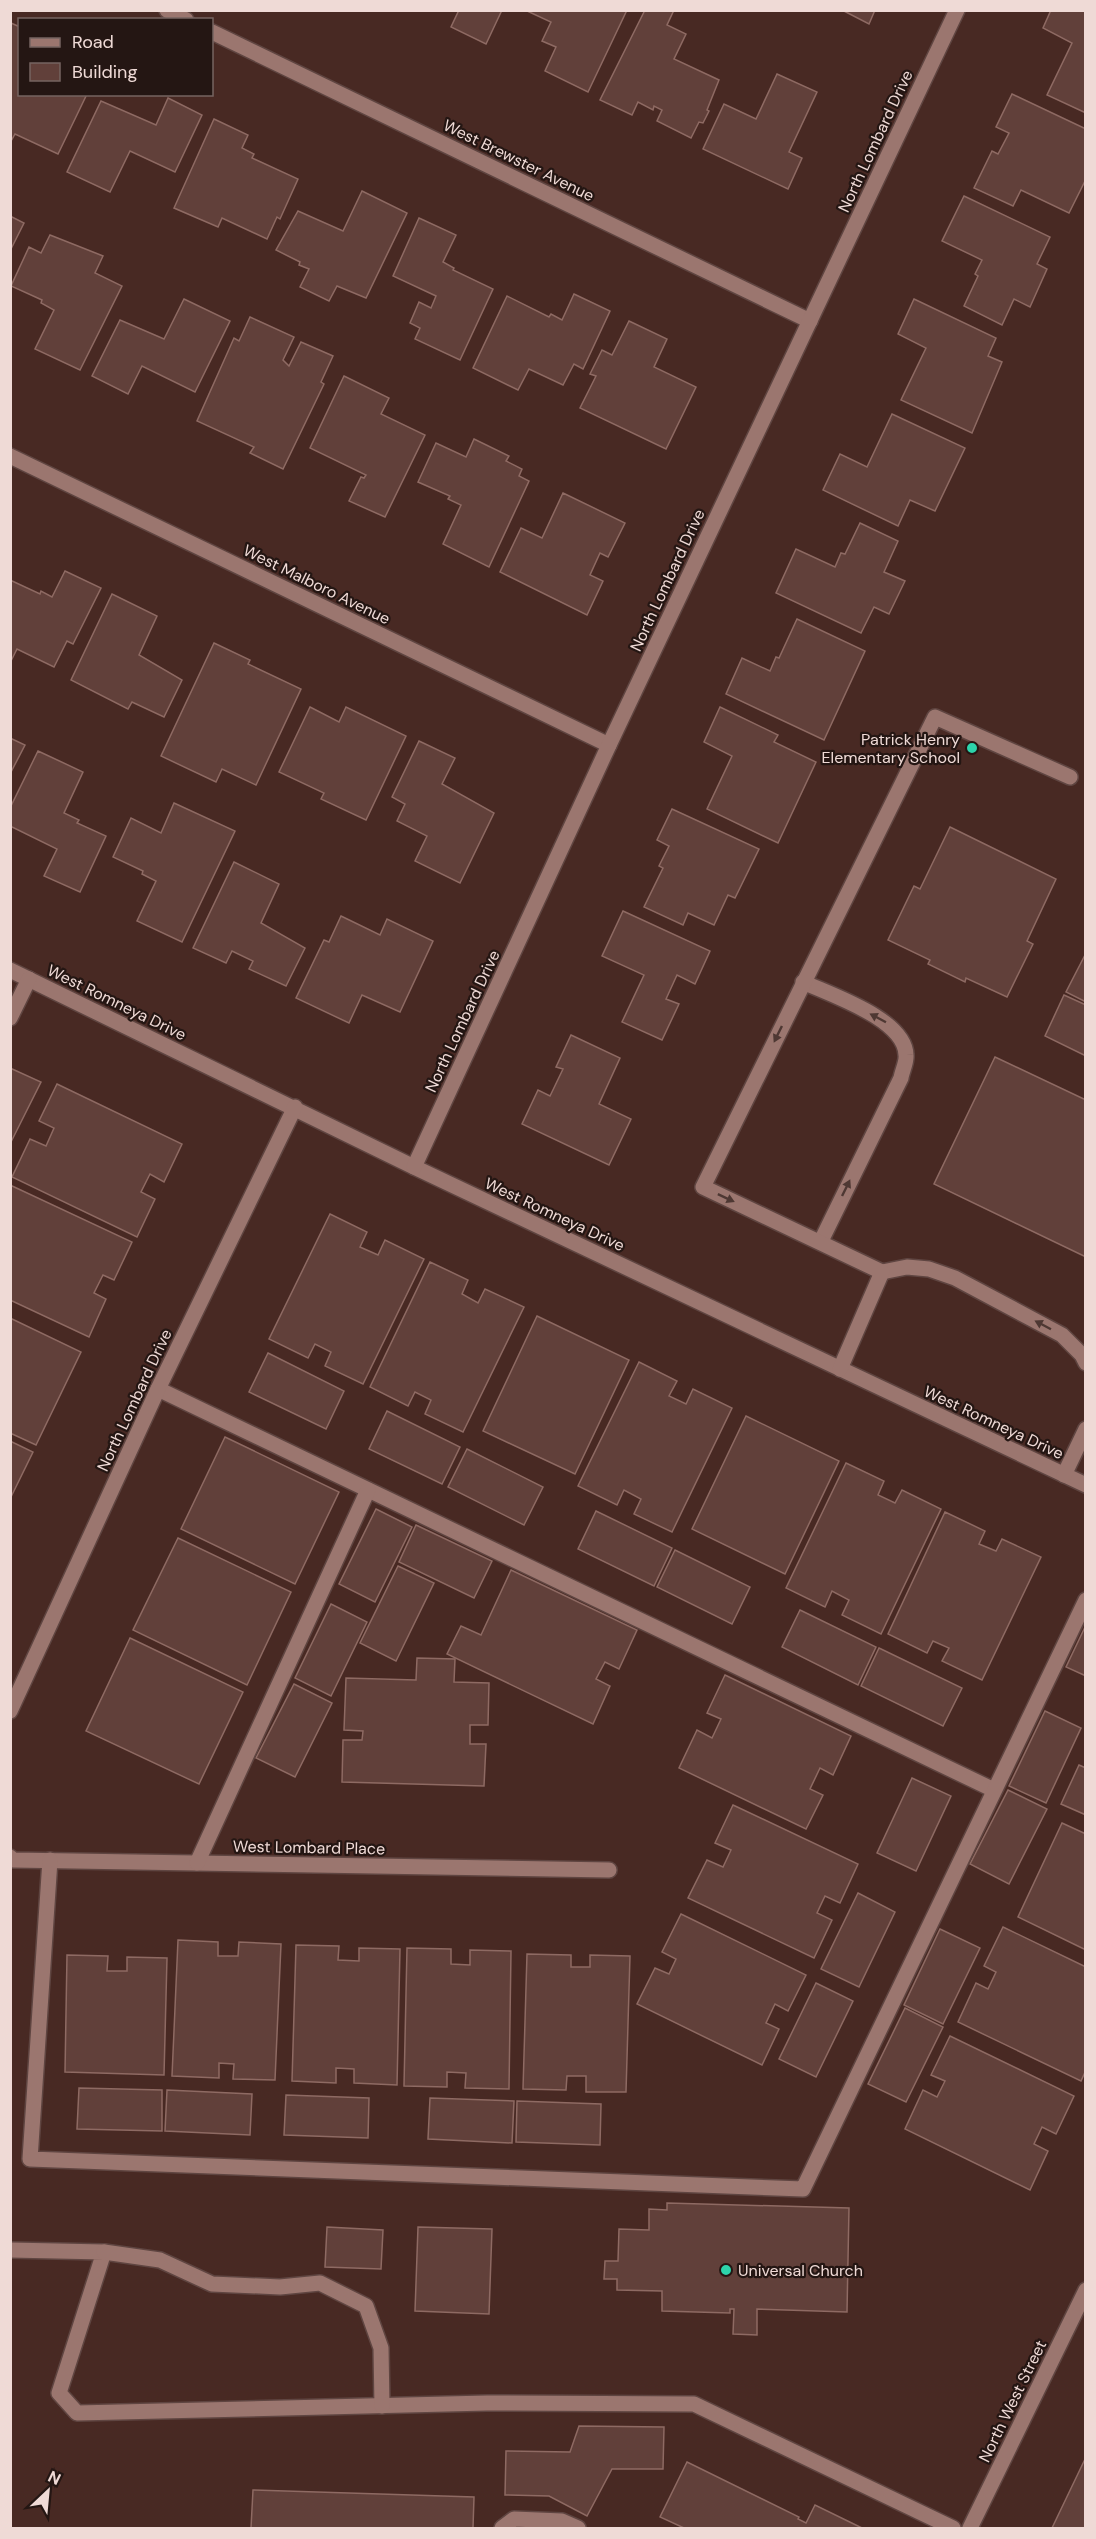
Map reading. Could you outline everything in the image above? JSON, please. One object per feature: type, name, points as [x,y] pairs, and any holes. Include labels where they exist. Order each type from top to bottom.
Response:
[{"type":"street","points":[[167,10],[182,18]]},
{"type":"street","name":"North Lombard Drive","points":[[414,1167],[609,745],[957,10]]},
{"type":"street","name":"West Brewster Avenue","points":[[213,32],[810,321]]},
{"type":"street","name":"West Malboro Avenue","points":[[10,456],[609,745]]},
{"type":"street","points":[[1070,777],[934,717],[703,1187],[821,1241],[882,1272],[907,1267],[929,1269],[955,1278],[1062,1335],[1082,1355],[1086,1363]]},
{"type":"street","name":"West Romneya Drive","points":[[10,970],[414,1167],[1086,1485]]},
{"type":"street","points":[[10,1018],[29,979]]},
{"type":"street","points":[[803,982],[887,1023],[899,1037],[906,1055],[901,1078],[821,1241]]},
{"type":"street","name":"North Lombard Drive","points":[[10,1711],[158,1389],[295,1107]]},
{"type":"street","points":[[840,1369],[882,1272]]},
{"type":"street","points":[[158,1389],[994,1790]]},
{"type":"street","points":[[1064,1475],[1086,1429]]},
{"type":"street","points":[[197,1863],[368,1490]]},
{"type":"street","points":[[50,1860],[30,2159],[803,2189],[1086,1600]]},
{"type":"street","name":"West Lombard Place","points":[[10,1857],[13,1860],[609,1870]]},
{"type":"street","points":[[10,2250],[104,2252],[160,2260],[212,2284],[280,2287],[320,2283],[366,2306],[381,2348],[382,2406]]},
{"type":"street","points":[[104,2252],[59,2393],[77,2413],[382,2406],[694,2404],[953,2529]]},
{"type":"street","name":"North West Street","points":[[970,2529],[1086,2290]]},
{"type":"street","points":[[502,2529],[514,2519],[562,2521],[578,2529]]},
{"type":"building","points":[[459,10],[502,10],[486,44],[451,27]]},
{"type":"building","points":[[525,10],[627,10],[588,92],[545,71],[556,47],[542,41],[551,22]]},
{"type":"building","points":[[645,10],[674,10],[667,25],[686,34],[674,59],[719,80],[707,110],[709,111],[703,123],[699,122],[691,138],[657,121],[662,110],[654,106],[653,110],[638,102],[632,115],[600,100]]},
{"type":"building","points":[[842,10],[875,10],[869,24]]},
{"type":"building","points":[[1051,10],[1086,10],[1086,113],[1047,95],[1072,43],[1043,28]]},
{"type":"building","points":[[11,23],[18,26],[18,96],[86,96],[58,154],[15,134],[10,143]]},
{"type":"building","points":[[777,74],[817,92],[789,152],[802,158],[788,189],[703,149],[724,104],[756,119]]},
{"type":"building","points":[[1012,94],[1086,129],[1086,179],[1069,213],[1021,190],[1013,206],[974,188],[992,151],[998,154],[1009,133],[996,127]]},
{"type":"building","points":[[168,98],[202,115],[175,172],[130,151],[110,192],[67,172],[101,101],[156,125]]},
{"type":"building","points":[[214,119],[248,135],[242,148],[254,154],[252,158],[298,179],[280,219],[277,217],[267,239],[222,218],[218,227],[174,208]]},
{"type":"building","points":[[362,191],[407,213],[366,298],[337,286],[329,301],[300,287],[309,269],[276,250],[298,211],[343,231]]},
{"type":"building","points":[[964,196],[1050,237],[1037,264],[1047,269],[1030,307],[1014,299],[1002,325],[964,306],[978,276],[975,274],[982,260],[942,241]]},
{"type":"building","points":[[10,216],[24,223],[10,251]]},
{"type":"building","points":[[419,218],[456,235],[443,262],[454,268],[453,270],[493,289],[460,360],[415,339],[420,328],[410,323],[419,302],[431,308],[436,296],[393,276]]},
{"type":"building","points":[[50,235],[103,256],[95,273],[122,286],[80,370],[35,349],[54,310],[41,303],[42,300],[11,286],[29,247],[41,253]]},
{"type":"building","points":[[574,294],[610,311],[583,369],[574,364],[563,385],[529,369],[518,390],[473,368],[507,296],[549,317],[551,314],[562,320]]},
{"type":"building","points":[[184,299],[230,321],[195,392],[142,366],[128,394],[92,376],[120,320],[164,339]]},
{"type":"building","points":[[914,299],[996,338],[988,356],[1002,362],[972,433],[901,400],[926,348],[898,334]]},
{"type":"building","points":[[250,317],[294,337],[283,360],[289,366],[301,342],[333,356],[321,382],[324,384],[283,469],[250,453],[254,447],[197,421],[234,338],[239,341]]},
{"type":"building","points":[[629,321],[667,339],[654,367],[696,387],[666,449],[580,408],[596,376],[590,374],[602,350],[612,355]]},
{"type":"building","points":[[344,376],[389,398],[381,414],[425,435],[385,517],[349,501],[361,477],[364,478],[366,475],[310,448]]},
{"type":"building","points":[[892,414],[965,448],[935,511],[910,500],[898,526],[823,490],[840,454],[867,467]]},
{"type":"building","points":[[474,439],[509,456],[506,461],[522,469],[519,476],[529,481],[489,567],[443,544],[461,505],[448,499],[450,496],[418,482],[436,443],[466,457]]},
{"type":"building","points":[[563,493],[625,523],[608,557],[600,553],[590,575],[603,581],[587,615],[500,572],[521,528],[542,538]]},
{"type":"building","points":[[860,523],[898,541],[884,572],[905,581],[889,614],[874,607],[861,633],[776,593],[796,549],[835,567],[841,553],[845,554]]},
{"type":"building","points":[[65,571],[101,588],[73,644],[67,641],[54,667],[17,649],[10,663],[10,580],[52,597]]},
{"type":"building","points":[[112,594],[157,616],[139,655],[182,680],[164,717],[132,702],[128,709],[71,680]]},
{"type":"building","points":[[797,619],[865,651],[824,740],[726,694],[742,658],[770,671],[776,657],[779,658]]},
{"type":"building","points":[[214,643],[250,660],[248,664],[301,689],[256,785],[222,769],[216,782],[161,756]]},
{"type":"building","points":[[310,707],[339,722],[346,707],[406,736],[366,820],[321,799],[324,793],[279,772]]},
{"type":"building","points":[[720,707],[778,735],[774,742],[816,762],[778,843],[707,809],[732,756],[704,742]]},
{"type":"building","points":[[10,738],[25,745],[10,774]]},
{"type":"building","points":[[419,741],[455,758],[442,784],[494,813],[460,883],[415,861],[427,836],[397,821],[405,804],[392,797]]},
{"type":"building","points":[[38,751],[83,772],[64,813],[79,820],[77,823],[106,836],[80,892],[44,876],[57,849],[10,826],[10,808]]},
{"type":"building","points":[[174,803],[235,831],[182,942],[137,921],[156,881],[142,874],[143,871],[113,857],[131,818],[161,833]]},
{"type":"building","points":[[672,809],[759,849],[735,898],[728,895],[714,925],[688,913],[683,925],[644,907],[663,868],[659,866],[669,846],[657,840]]},
{"type":"building","points":[[950,827],[1056,879],[1027,941],[1033,944],[1007,997],[966,978],[965,982],[928,964],[930,960],[888,940],[914,886],[920,889]]},
{"type":"building","points":[[234,862],[279,884],[261,923],[305,948],[286,986],[249,969],[253,961],[232,951],[226,963],[193,948]]},
{"type":"building","points":[[623,911],[710,951],[695,984],[677,975],[666,999],[679,1004],[662,1040],[622,1022],[644,975],[602,956]]},
{"type":"building","points":[[341,916],[380,935],[387,919],[433,941],[400,1012],[362,995],[349,1023],[296,998],[324,940],[329,942]]},
{"type":"building","points":[[1086,953],[1086,1002],[1066,992]]},
{"type":"building","points":[[1064,995],[1086,1005],[1086,1056],[1045,1036]]},
{"type":"building","points":[[571,1035],[620,1058],[599,1104],[631,1119],[609,1165],[522,1124],[538,1090],[550,1096],[563,1069],[556,1067]]},
{"type":"building","points":[[995,1057],[1086,1100],[1086,1257],[934,1184]]},
{"type":"building","points":[[10,1068],[41,1082],[10,1144]]},
{"type":"building","points":[[57,1084],[182,1144],[164,1182],[150,1174],[141,1192],[155,1199],[137,1237],[12,1177],[30,1139],[46,1146],[54,1128],[39,1121]]},
{"type":"building","points":[[10,1185],[132,1242],[114,1280],[103,1275],[94,1293],[106,1299],[89,1337],[10,1300]]},
{"type":"building","points":[[330,1214],[367,1232],[360,1247],[378,1255],[385,1240],[424,1259],[363,1384],[325,1366],[331,1352],[315,1344],[308,1358],[269,1339]]},
{"type":"building","points":[[430,1262],[468,1280],[462,1294],[478,1303],[485,1289],[524,1307],[463,1432],[425,1414],[431,1400],[415,1392],[408,1406],[370,1387]]},
{"type":"building","points":[[537,1316],[629,1360],[575,1474],[483,1431]]},
{"type":"building","points":[[10,1318],[81,1352],[36,1445],[10,1433]]},
{"type":"building","points":[[268,1353],[344,1391],[326,1429],[249,1392]]},
{"type":"building","points":[[639,1362],[677,1381],[669,1396],[686,1404],[693,1389],[732,1408],[672,1532],[634,1514],[641,1499],[624,1490],[617,1505],[578,1486]]},
{"type":"building","points":[[387,1411],[460,1447],[442,1484],[369,1449]]},
{"type":"building","points":[[746,1416],[839,1461],[785,1574],[692,1529]]},
{"type":"building","points":[[225,1437],[339,1492],[295,1584],[181,1529]]},
{"type":"building","points":[[10,1441],[33,1452],[10,1499]]},
{"type":"building","points":[[467,1449],[543,1487],[524,1525],[448,1487]]},
{"type":"building","points":[[846,1463],[884,1481],[878,1495],[895,1503],[902,1490],[941,1509],[881,1634],[842,1615],[849,1600],[832,1591],[825,1607],[786,1588]]},
{"type":"building","points":[[376,1509],[412,1527],[375,1602],[339,1584]]},
{"type":"building","points":[[596,1511],[672,1548],[654,1586],[578,1549]]},
{"type":"building","points":[[945,1512],[985,1531],[979,1544],[996,1551],[1002,1539],[1041,1557],[982,1680],[942,1661],[949,1648],[933,1641],[927,1653],[888,1634]]},
{"type":"building","points":[[416,1525],[492,1561],[474,1598],[399,1562]]},
{"type":"building","points":[[178,1538],[291,1592],[247,1685],[133,1630]]},
{"type":"building","points":[[675,1550],[750,1587],[732,1624],[657,1587]]},
{"type":"building","points":[[398,1566],[434,1583],[396,1661],[360,1643]]},
{"type":"building","points":[[511,1570],[637,1630],[619,1669],[605,1662],[596,1679],[610,1686],[593,1724],[447,1654],[461,1626],[481,1635]]},
{"type":"building","points":[[331,1604],[367,1622],[331,1696],[295,1678]]},
{"type":"building","points":[[800,1610],[876,1647],[858,1685],[782,1647]]},
{"type":"building","points":[[1086,1625],[1086,1676],[1066,1667]]},
{"type":"building","points":[[130,1638],[243,1692],[199,1784],[86,1731]]},
{"type":"building","points":[[879,1648],[962,1688],[943,1726],[861,1686]]},
{"type":"building","points":[[417,1658],[455,1659],[454,1682],[489,1683],[488,1725],[470,1725],[470,1744],[486,1744],[484,1786],[342,1782],[343,1740],[362,1740],[363,1731],[344,1730],[346,1678],[416,1680]]},
{"type":"building","points":[[725,1675],[851,1736],[833,1775],[820,1768],[810,1789],[823,1795],[806,1829],[679,1768],[697,1730],[712,1738],[721,1719],[707,1713]]},
{"type":"building","points":[[294,1684],[332,1703],[295,1777],[256,1758]]},
{"type":"building","points":[[1045,1711],[1081,1728],[1046,1803],[1009,1786]]},
{"type":"building","points":[[1079,1765],[1086,1768],[1086,1815],[1061,1804]]},
{"type":"building","points":[[912,1778],[951,1796],[916,1871],[877,1853]]},
{"type":"building","points":[[1008,1790],[1047,1809],[1009,1884],[970,1864]]},
{"type":"building","points":[[733,1805],[858,1864],[840,1903],[825,1896],[817,1913],[832,1920],[814,1958],[688,1898],[707,1860],[723,1867],[731,1850],[715,1843]]},
{"type":"building","points":[[1062,1823],[1086,1834],[1086,1950],[1018,1917]]},
{"type":"building","points":[[858,1893],[895,1912],[859,1987],[821,1969]]},
{"type":"building","points":[[681,1914],[806,1975],[788,2011],[775,2004],[766,2023],[779,2029],[762,2065],[637,2004],[655,1968],[669,1974],[676,1959],[662,1952]]},
{"type":"building","points":[[1003,1927],[1086,1967],[1086,2070],[1081,2081],[958,2022],[976,1983],[988,1989],[996,1972],[984,1966]]},
{"type":"building","points":[[940,1929],[980,1948],[943,2024],[904,2005]]},
{"type":"building","points":[[178,1940],[218,1942],[218,1956],[238,1956],[239,1942],[281,1944],[275,2080],[233,2079],[234,2064],[219,2063],[219,2078],[172,2076]]},
{"type":"building","points":[[296,1945],[339,1946],[338,1960],[359,1961],[359,1948],[400,1949],[397,2085],[354,2083],[354,2069],[336,2068],[336,2083],[292,2081]]},
{"type":"building","points":[[407,1948],[451,1949],[451,1964],[470,1965],[470,1950],[511,1951],[509,2089],[465,2088],[466,2073],[447,2072],[447,2087],[404,2086]]},
{"type":"building","points":[[527,1954],[571,1955],[571,1967],[590,1967],[590,1955],[630,1956],[626,2092],[586,2092],[586,2076],[567,2076],[566,2090],[523,2089]]},
{"type":"building","points":[[67,1955],[108,1956],[107,1971],[127,1971],[127,1957],[167,1958],[164,2075],[65,2072]]},
{"type":"building","points":[[816,1983],[853,2001],[816,2077],[779,2059]]},
{"type":"building","points":[[905,2008],[943,2027],[906,2102],[868,2084]]},
{"type":"building","points":[[950,2036],[1074,2096],[1056,2134],[1042,2127],[1034,2144],[1048,2151],[1030,2190],[905,2129],[923,2090],[937,2097],[945,2081],[931,2075]]},
{"type":"building","points":[[79,2088],[162,2090],[162,2131],[77,2129]]},
{"type":"building","points":[[167,2090],[252,2094],[250,2135],[165,2131]]},
{"type":"building","points":[[286,2095],[369,2098],[368,2138],[284,2135]]},
{"type":"building","points":[[430,2098],[514,2101],[512,2143],[428,2139]]},
{"type":"building","points":[[517,2101],[601,2104],[600,2145],[516,2142]]},
{"type":"building","name":"Universal Church","points":[[667,2203],[849,2208],[847,2312],[757,2309],[757,2335],[733,2334],[734,2309],[730,2309],[730,2313],[662,2311],[662,2291],[617,2290],[617,2279],[604,2279],[605,2261],[618,2261],[619,2229],[649,2230],[649,2209],[667,2210]]},
{"type":"building","points":[[327,2227],[383,2230],[381,2269],[325,2267]]},
{"type":"building","points":[[418,2227],[492,2229],[489,2314],[415,2311]]},
{"type":"building","points":[[579,2426],[664,2427],[663,2469],[612,2469],[587,2516],[549,2496],[505,2495],[506,2451],[570,2452]]},
{"type":"building","points":[[1086,2457],[1086,2528],[1052,2528]]},
{"type":"building","points":[[687,2462],[799,2517],[798,2519],[806,2523],[815,2505],[862,2528],[684,2528],[660,2517]]},
{"type":"building","points":[[253,2490],[474,2497],[473,2528],[251,2528]]},
{"type":"place","name":"Patrick Henry Elementary School","points":[[972,748]]},
{"type":"place","name":"Universal Church","points":[[726,2270]]}]
